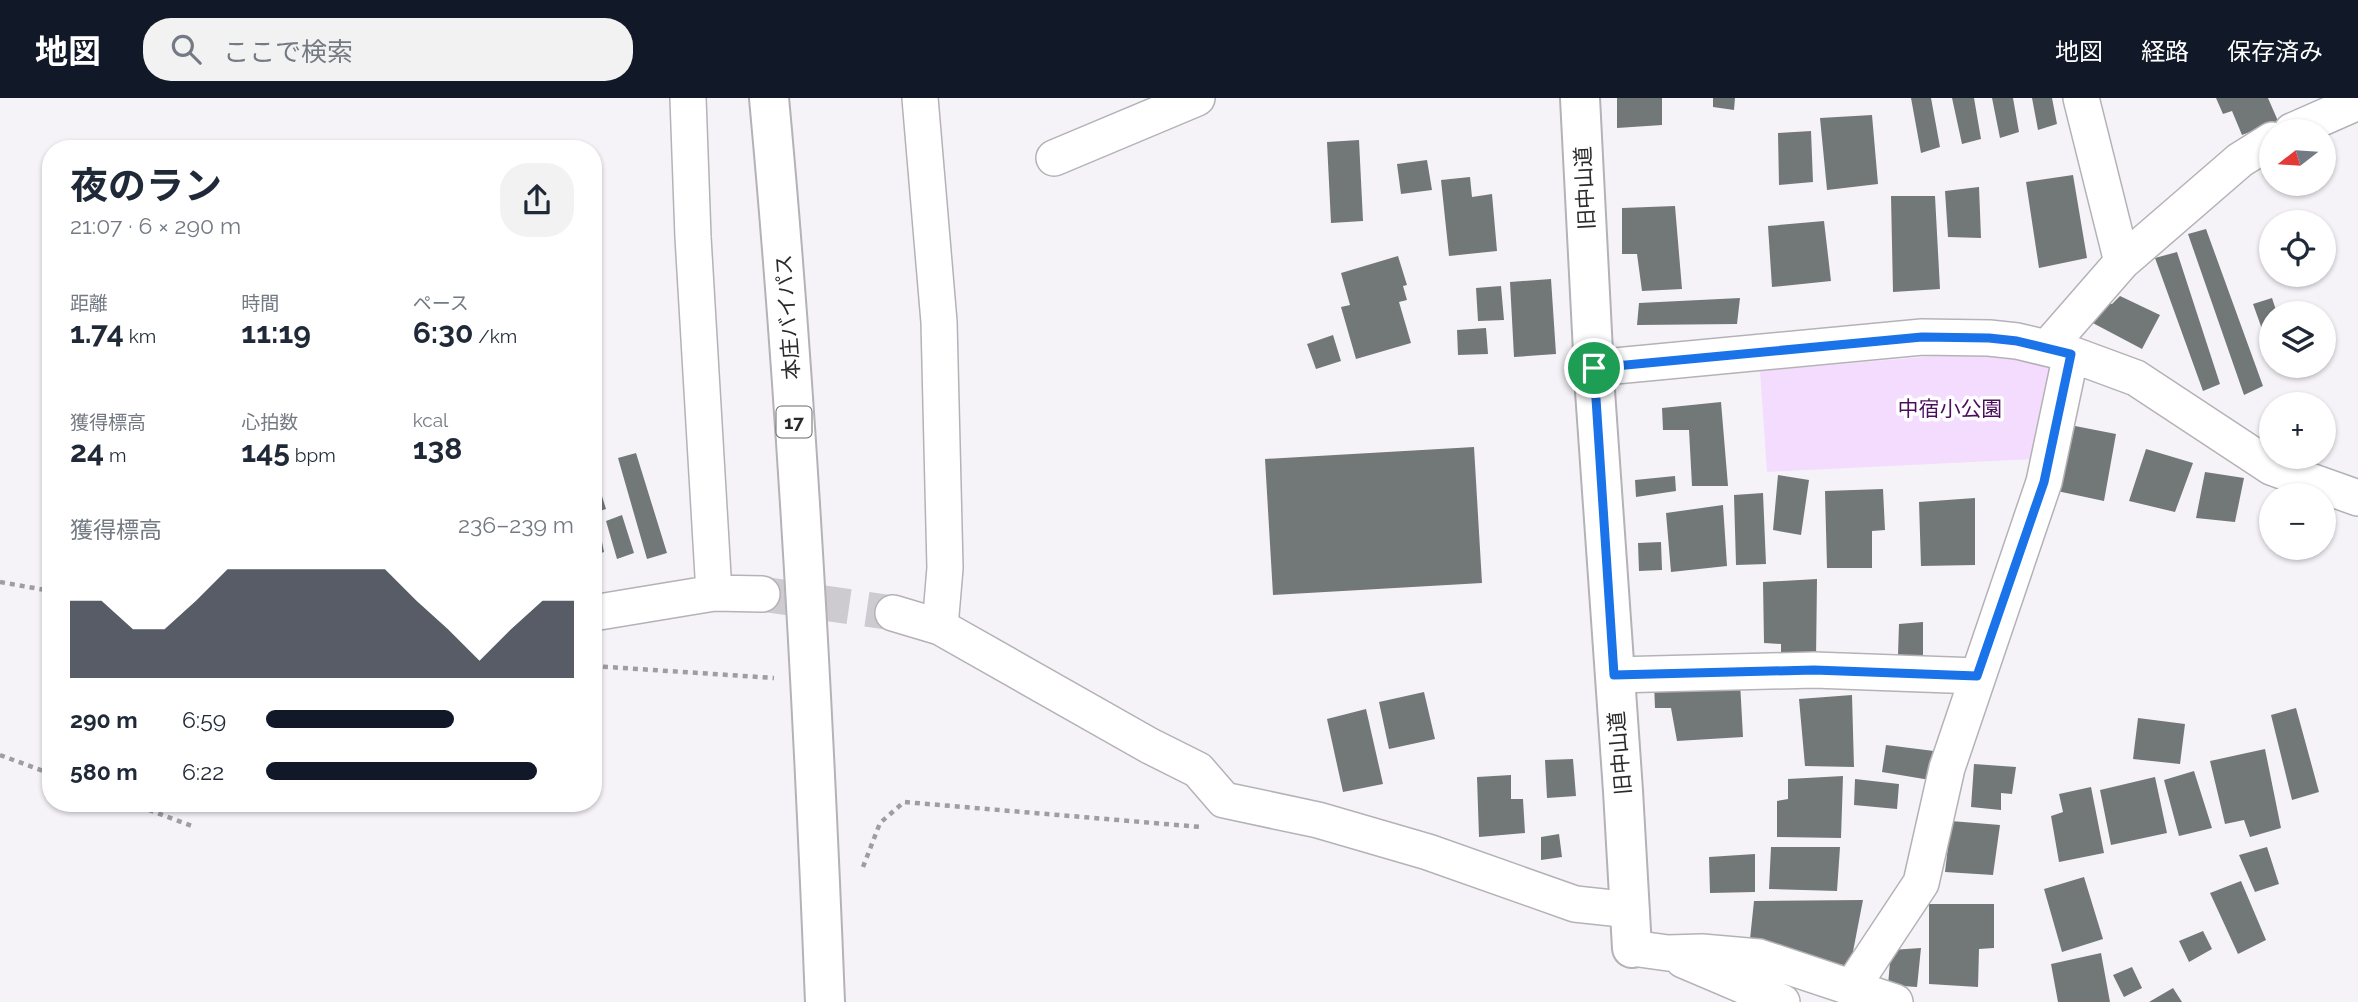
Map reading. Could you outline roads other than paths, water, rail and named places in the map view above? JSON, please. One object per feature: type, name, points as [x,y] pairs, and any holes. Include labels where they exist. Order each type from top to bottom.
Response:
[{"type":"main road","name":"本庄バイパス","points":[[769,98],[786,279],[815,747],[825,1002]]},
{"type":"main road","name":"旧中山道","points":[[1580,98],[1594,368],[1631,910],[1650,951]]},
{"type":"street","points":[[688,98],[693,237],[714,593]]},
{"type":"street","points":[[920,98],[939,322],[945,568],[940,627]]},
{"type":"street","points":[[1054,158],[1197,98]]},
{"type":"street","points":[[2081,98],[2122,262]]},
{"type":"street","points":[[2319,119],[2358,102]]},
{"type":"street","points":[[1852,987],[1921,883],[1947,768],[2044,482],[2059,351],[2122,262],[2230,168],[2259,149]]},
{"type":"street","points":[[1594,368],[1922,337],[2017,341],[2059,351],[2136,378],[2271,467],[2358,498]]},
{"type":"street","points":[[602,612],[714,593],[762,594]]},
{"type":"street","points":[[893,613],[940,627],[1150,746],[1198,770],[1224,800],[1318,820],[1428,852],[1575,904],[1631,910]]},
{"type":"street","points":[[1614,675],[1814,670],[1977,676]]},
{"type":"street","points":[[1650,951],[1759,957],[1895,1002]]},
{"type":"street","points":[[1650,951],[1783,1002]]},
{"type":"tunnel","points":[[762,594],[893,613]]},
{"type":"park label","name":"中宿小公園","points":[[1950,409]]}]
